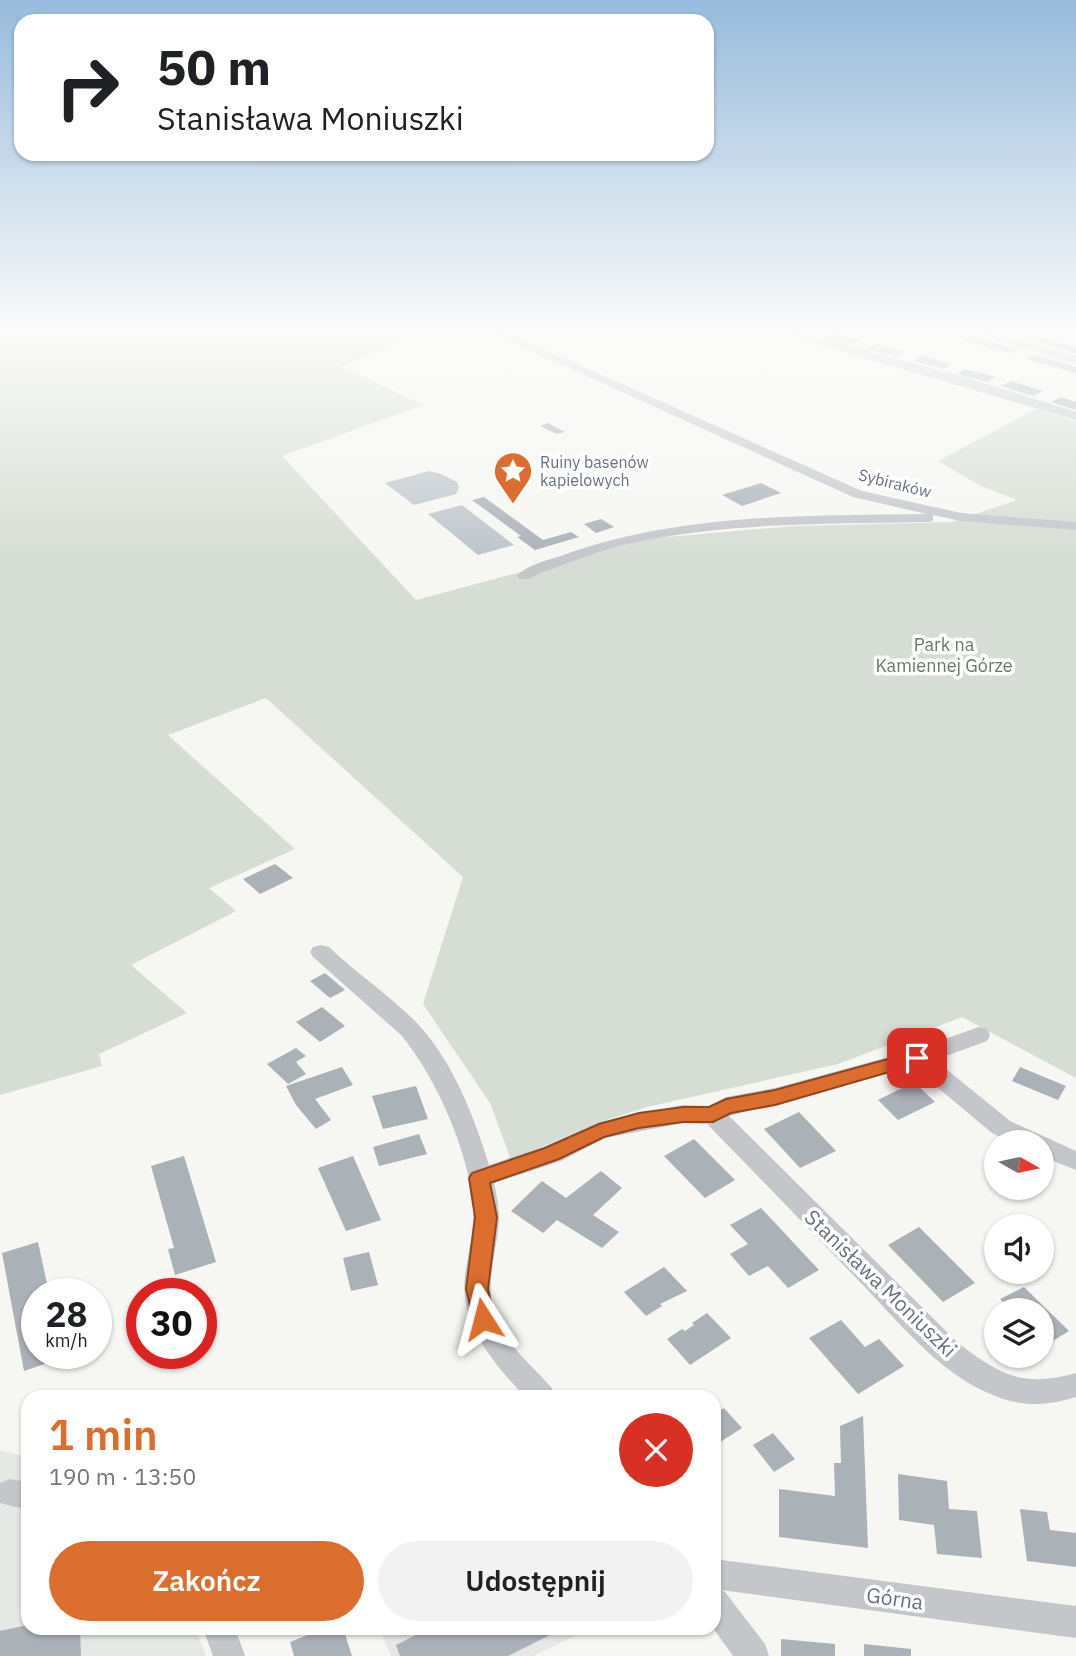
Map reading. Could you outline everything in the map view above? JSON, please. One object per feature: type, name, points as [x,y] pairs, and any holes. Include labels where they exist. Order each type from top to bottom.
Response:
[{"type":"street","name":"Sybiraków","points":[[660,405],[858,494],[961,517],[1076,526]]},
{"type":"street","points":[[1041,405],[1076,416]]},
{"type":"street","points":[[882,519],[888,510],[883,500]]},
{"type":"street","points":[[525,576],[535,570],[634,538],[695,529],[961,517]]},
{"type":"street","points":[[321,952],[410,1030],[423,1046],[463,1124],[479,1178],[486,1217],[477,1289],[478,1304],[491,1334],[536,1390]]},
{"type":"street","points":[[479,1178],[552,1154],[599,1131],[639,1121],[683,1115],[713,1115],[726,1106],[775,1097],[917,1058],[979,1035]]},
{"type":"street","points":[[917,1058],[1006,1130]]},
{"type":"street","name":"Stanisława Moniuszki","points":[[713,1115],[931,1337],[964,1364],[986,1380],[1012,1392],[1052,1393],[1076,1385]]},
{"type":"street","points":[[1054,1152],[1076,1161]]},
{"type":"street","name":"Górna","points":[[721,1575],[1076,1622]]},
{"type":"street","points":[[721,1612],[753,1656]]},
{"type":"street","points":[[222,1635],[229,1656]]},
{"type":"shaded area","points":[[429,471],[457,482],[459,488],[456,494],[414,505],[385,483]]},
{"type":"shaded area","points":[[462,505],[514,545],[478,555],[428,514]]},
{"type":"shaded area","points":[[0,1450],[21,1455],[21,1635],[198,1635],[206,1656],[0,1656]]},
{"type":"shaded area","points":[[382,1635],[577,1635],[533,1656],[391,1656]]},
{"type":"green space","name":"Park na Kamiennej Górze","points":[[0,405],[422,405],[282,456],[416,600],[644,539],[794,526],[952,522],[1017,500],[979,485],[938,461],[1036,409],[1076,421],[1076,1078],[962,1017],[838,1064],[647,1107],[597,1123],[511,1160],[490,1103],[423,1004],[463,877],[266,698],[168,735],[295,849],[209,888],[236,911],[131,965],[187,1013],[99,1054],[102,1066],[0,1095]]},
{"type":"building","points":[[1061,405],[1076,405],[1076,410]]},
{"type":"building","points":[[548,423],[565,432],[557,434],[540,426]]},
{"type":"building","points":[[609,476],[625,485],[613,489],[598,480]]},
{"type":"building","points":[[761,483],[781,493],[742,506],[722,495]]},
{"type":"building","points":[[484,497],[543,540],[571,532],[579,537],[535,550],[517,537],[521,536],[472,500]]},
{"type":"building","points":[[601,519],[614,527],[596,533],[584,524]]},
{"type":"building","points":[[275,864],[293,878],[260,894],[243,879]]},
{"type":"building","points":[[325,973],[345,990],[330,998],[310,981]]},
{"type":"building","points":[[322,1007],[345,1026],[320,1042],[296,1022]]},
{"type":"building","points":[[296,1048],[306,1056],[296,1062],[306,1074],[288,1084],[267,1064]]},
{"type":"building","points":[[342,1067],[353,1085],[315,1099],[331,1120],[316,1129],[296,1105],[286,1086]]},
{"type":"building","points":[[1020,1067],[1066,1086],[1058,1100],[1012,1081]]},
{"type":"building","points":[[914,1082],[935,1102],[898,1120],[878,1100]]},
{"type":"building","points":[[416,1086],[428,1119],[383,1129],[372,1096]]},
{"type":"building","points":[[799,1112],[836,1151],[800,1168],[764,1129]]},
{"type":"building","points":[[419,1134],[427,1154],[379,1166],[373,1147]]},
{"type":"building","points":[[694,1139],[735,1180],[705,1198],[664,1156]]},
{"type":"building","points":[[184,1156],[216,1262],[175,1275],[168,1249],[174,1248],[151,1166]]},
{"type":"building","points":[[353,1156],[381,1220],[346,1231],[318,1168]]},
{"type":"building","points":[[601,1171],[622,1188],[593,1215],[619,1232],[602,1248],[557,1220],[543,1233],[511,1211],[542,1181],[566,1198]]},
{"type":"building","points":[[761,1208],[819,1270],[788,1288],[768,1266],[749,1276],[730,1254],[748,1244],[730,1225]]},
{"type":"building","points":[[919,1227],[975,1283],[943,1302],[888,1245]]},
{"type":"building","points":[[38,1242],[46,1278],[21,1278],[21,1355],[2,1253]]},
{"type":"building","points":[[369,1252],[378,1285],[351,1291],[343,1258]]},
{"type":"building","points":[[664,1267],[687,1291],[660,1304],[662,1306],[646,1316],[624,1292]]},
{"type":"building","points":[[1024,1287],[1035,1298],[1002,1298]]},
{"type":"building","points":[[707,1313],[731,1338],[690,1365],[667,1339],[682,1329],[685,1331]]},
{"type":"building","points":[[1054,1316],[1069,1331],[1054,1340]]},
{"type":"building","points":[[841,1320],[865,1347],[879,1339],[904,1366],[858,1394],[809,1338]]},
{"type":"building","points":[[724,1408],[742,1428],[721,1442],[721,1410]]},
{"type":"building","points":[[863,1416],[868,1548],[779,1537],[779,1489],[835,1496],[834,1463],[841,1463],[840,1426]]},
{"type":"building","points":[[773,1433],[795,1459],[774,1472],[753,1445]]},
{"type":"building","points":[[898,1474],[947,1481],[949,1509],[977,1511],[982,1558],[937,1554],[934,1525],[899,1520]]},
{"type":"building","points":[[1020,1509],[1047,1512],[1050,1530],[1076,1533],[1076,1567],[1027,1561]]},
{"type":"building","points":[[21,1626],[21,1635],[80,1635],[81,1656],[0,1656],[0,1631]]},
{"type":"building","points":[[308,1635],[345,1635],[352,1656],[294,1656],[290,1642]]},
{"type":"building","points":[[416,1635],[550,1635],[508,1656],[400,1656],[396,1645]]},
{"type":"building","points":[[781,1639],[835,1644],[835,1656],[781,1656]]},
{"type":"building","points":[[864,1644],[911,1649],[911,1656],[864,1656]]},
{"type":"place","name":"Ruiny basenów kapielowych","points":[[513,505]]},
{"type":"route","points":[[483,1319],[477,1289],[486,1217],[479,1178],[552,1154],[599,1131],[639,1121],[683,1115],[713,1115],[726,1106],[775,1097],[917,1058]]}]
